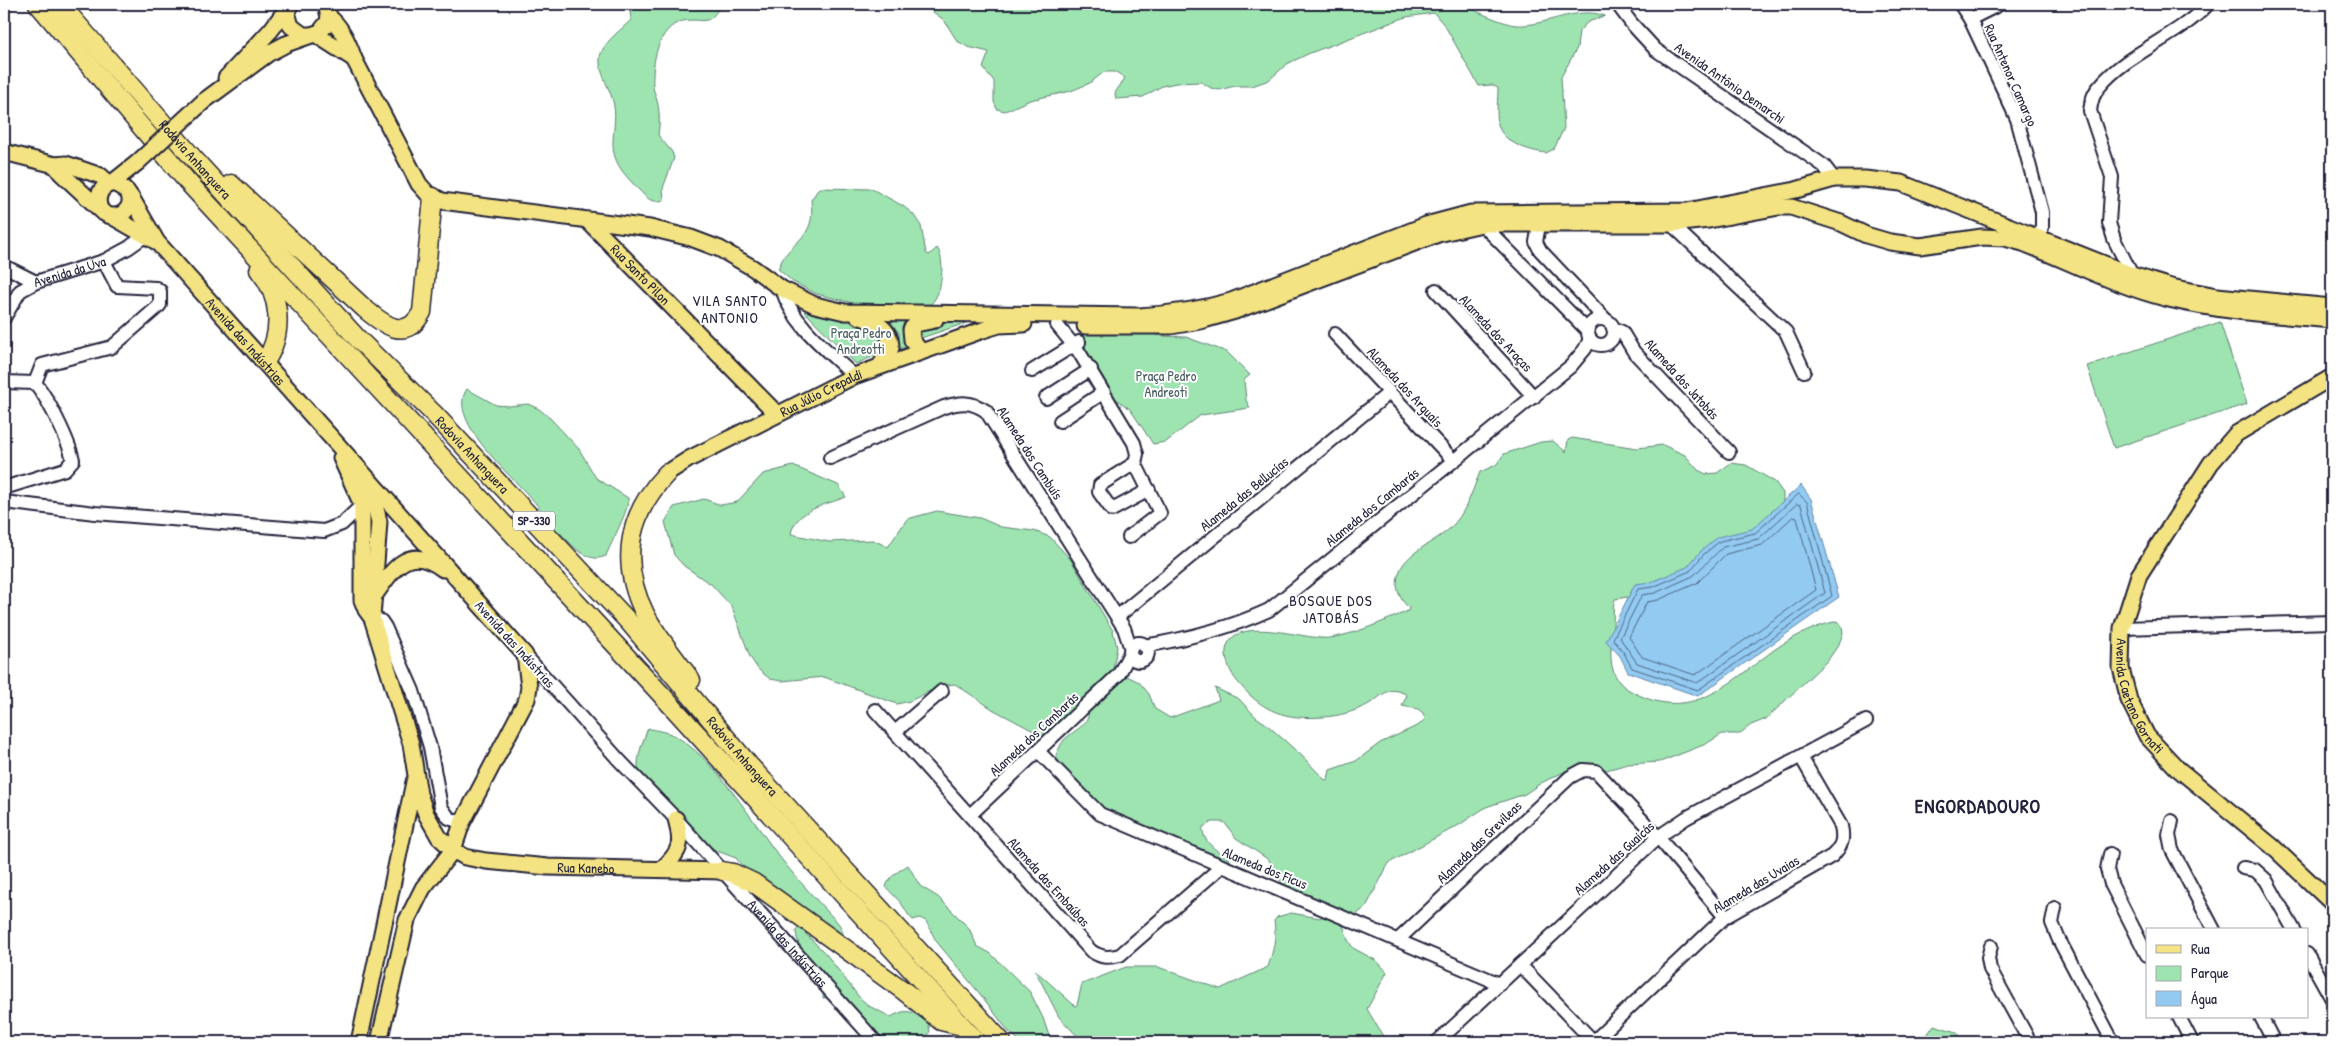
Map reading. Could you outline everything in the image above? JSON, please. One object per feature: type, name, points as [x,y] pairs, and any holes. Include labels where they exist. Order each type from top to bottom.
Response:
[{"type":"highway","name":"Rodovia Anhanguera","points":[[38,4],[186,180],[646,677],[977,1042]]},
{"type":"highway","name":"Rodovia Anhanguera","points":[[60,4],[194,159],[358,340],[434,414],[629,622],[748,765],[1002,1042]]},
{"type":"highway","points":[[194,159],[220,173],[365,309],[380,322],[392,328],[411,326],[417,321],[422,312],[433,197]]},
{"type":"highway","points":[[186,180],[201,202],[262,273],[271,289],[278,318],[272,352],[265,362]]},
{"type":"highway","points":[[667,473],[641,505],[634,523],[629,560],[633,580],[645,615],[748,765]]},
{"type":"highway","points":[[722,872],[733,873],[754,882],[904,991],[941,1021],[962,1026]]},
{"type":"main road","points":[[290,5],[287,12],[291,26],[303,35],[312,35],[354,59]]},
{"type":"main road","points":[[119,189],[136,164],[210,96],[290,5]]},
{"type":"main road","points":[[210,96],[279,47],[312,35],[324,28],[327,10]]},
{"type":"main road","points":[[327,10],[350,47],[354,59],[419,184],[433,197],[442,201],[628,226],[691,238],[720,249],[753,268],[782,289],[816,305],[845,312],[878,324],[888,334],[891,348],[880,366]]},
{"type":"main road","points":[[4,152],[55,165],[66,164],[101,176],[119,189],[131,202],[127,212],[107,213],[98,198],[104,187],[119,189]]},
{"type":"main road","name":"Avenida das Indústrias","points":[[55,165],[107,213],[151,239]]},
{"type":"main road","points":[[845,312],[1139,316],[1199,310],[1231,300],[1426,225],[1471,213],[1687,211],[1778,194],[1834,179],[1865,179],[1901,184],[1987,218],[2129,286],[2168,299],[2214,308],[2332,320]]},
{"type":"main road","name":"Avenida das Indústrias","points":[[119,189],[151,239],[265,362],[336,445],[445,563],[454,577],[525,655]]},
{"type":"main road","name":"Rua Júlio Crepaldi","points":[[667,473],[689,459],[854,376],[983,330],[1018,324],[1171,326],[1200,321],[1235,311],[1438,234],[1482,224],[1671,224],[1709,220],[1779,207],[1791,207],[1890,242],[1920,246],[1982,237],[2038,243]]},
{"type":"main road","points":[[1982,237],[1988,227],[1987,218]]},
{"type":"main road","name":"Rua Santo Pilon","points":[[588,221],[777,414]]},
{"type":"main road","points":[[617,251],[619,232],[628,226]]},
{"type":"main road","points":[[2038,243],[2172,287],[2217,296],[2332,307]]},
{"type":"main road","points":[[921,352],[910,335],[916,324],[925,320],[993,314]]},
{"type":"main road","name":"Avenida Caetano Gornati","points":[[2332,377],[2236,434],[2211,463],[2139,575],[2122,628],[2121,668],[2129,700],[2147,736],[2176,768],[2272,846],[2332,903]]},
{"type":"main road","points":[[336,445],[362,505],[364,533],[370,560],[374,596],[372,618]]},
{"type":"main road","points":[[357,468],[371,494],[378,522],[362,600],[372,618],[411,744],[419,794],[431,824],[439,837],[452,850]]},
{"type":"main road","points":[[374,596],[399,565],[415,556],[432,561],[454,577]]},
{"type":"main road","points":[[379,1042],[407,920],[423,888],[452,850],[462,823],[527,698],[529,687],[525,655]]},
{"type":"main road","points":[[359,1042],[416,776]]},
{"type":"main road","points":[[662,869],[678,851],[681,842],[676,819]]},
{"type":"main road","name":"Rua Kanebo","points":[[452,850],[465,857],[486,861],[548,867],[722,872]]},
{"type":"street","name":"Avenida Antônio Demarchi","points":[[1617,4],[1656,50],[1824,166],[1834,179]]},
{"type":"street","name":"Rua Antenor Camargo","points":[[1960,4],[1970,19],[2016,119],[2042,212],[2042,226],[2038,243]]},
{"type":"street","points":[[1970,19],[2000,4]]},
{"type":"street","points":[[2132,275],[2114,239],[2109,223],[2112,177],[2090,111],[2092,99],[2099,86],[2120,68],[2164,39],[2208,4]]},
{"type":"street","points":[[1482,224],[1551,293],[1595,343],[1601,345],[1609,342],[1634,352]]},
{"type":"street","points":[[1671,224],[1786,332],[1804,371]]},
{"type":"street","name":"Alameda dos Jatobás","points":[[1539,225],[1536,242],[1540,250],[1610,324],[1622,332],[1634,352],[1729,452]]},
{"type":"street","name":"Avenida da Uva","points":[[4,318],[20,291],[36,282],[104,261],[128,248],[151,239]]},
{"type":"street","points":[[35,383],[42,365],[112,347],[160,305],[160,291],[156,288],[117,286],[104,261]]},
{"type":"street","points":[[4,266],[36,282]]},
{"type":"street","points":[[1551,293],[1566,278]]},
{"type":"street","points":[[782,289],[787,306],[798,322],[854,376]]},
{"type":"street","name":"Alameda dos Araças","points":[[1436,290],[1534,397]]},
{"type":"street","points":[[1589,335],[1589,327],[1596,320],[1610,324],[1614,332],[1609,342]]},
{"type":"street","points":[[1057,325],[1077,346],[1134,443],[1137,454],[1136,463],[1160,513],[1129,537]]},
{"type":"street","points":[[1032,371],[1077,346],[1084,326]]},
{"type":"street","name":"Alameda dos Arguaís","points":[[1335,334],[1453,460]]},
{"type":"street","name":"Alameda dos Cambarás","points":[[1572,366],[1585,349],[1589,335]]},
{"type":"street","name":"Alameda dos Cambarás","points":[[970,815],[1120,674],[1134,668],[1138,652],[1248,620],[1269,610],[1572,366],[1609,342]]},
{"type":"street","points":[[1046,398],[1091,369]]},
{"type":"street","points":[[4,382],[35,383],[42,391],[70,445],[73,460],[65,469],[4,488]]},
{"type":"street","points":[[1060,421],[1104,392]]},
{"type":"street","name":"Alameda das Bellucías","points":[[1120,622],[1389,393]]},
{"type":"street","name":"Alameda dos Cambuís","points":[[830,458],[944,408],[961,402],[975,404],[986,411],[1138,652]]},
{"type":"street","points":[[1136,463],[1100,485],[1099,492],[1112,510],[1116,510],[1149,490]]},
{"type":"street","points":[[4,502],[94,513],[324,531],[342,524],[362,505]]},
{"type":"street","points":[[342,524],[364,533]]},
{"type":"street","points":[[372,618],[381,621],[385,627],[413,691],[430,747],[441,807],[449,818],[462,823]]},
{"type":"street","points":[[2122,628],[2332,622]]},
{"type":"street","name":"Avenida das Indústrias","points":[[525,655],[619,760],[676,819],[876,1042]]},
{"type":"street","points":[[895,732],[942,691]]},
{"type":"street","name":"Alameda das Embaúbas","points":[[875,710],[1091,952],[1100,957],[1110,958],[1120,955],[1220,866]]},
{"type":"street","name":"Alameda das Guaicás","points":[[1443,1040],[1500,984],[1658,837],[1686,818],[1866,721]]},
{"type":"street","name":"Alameda dos Fícus","points":[[1038,751],[1100,814],[1220,866],[1399,939],[1500,984]]},
{"type":"street","name":"Alameda das Uvaias","points":[[1594,1042],[1725,917],[1832,856],[1840,849],[1844,838],[1841,826],[1800,757]]},
{"type":"street","name":"Alameda das Grevíleas","points":[[1399,939],[1570,776],[1583,770],[1596,771],[1658,837]]},
{"type":"street","points":[[2172,821],[2169,835],[2172,850],[2213,928]]},
{"type":"street","points":[[1658,837],[1725,917]]},
{"type":"street","points":[[2110,854],[2107,869],[2110,884],[2146,953]]},
{"type":"street","points":[[2242,868],[2256,870],[2266,880],[2293,928]]},
{"type":"street","points":[[2054,908],[2052,923],[2058,940],[2113,1042]]},
{"type":"street","points":[[1991,946],[1988,958],[1990,969],[2030,1042]]},
{"type":"street","points":[[2308,956],[2332,1000]]},
{"type":"street","points":[[1520,966],[1594,1042]]},
{"type":"street","points":[[2180,1018],[2192,1042]]},
{"type":"street","points":[[2262,1018],[2274,1042]]},
{"type":"green space","points":[[629,4],[721,4],[713,17],[709,19],[683,21],[674,25],[662,38],[655,57],[653,89],[659,111],[658,135],[672,152],[674,158],[663,188],[664,200],[660,201],[652,201],[644,195],[625,174],[615,158],[613,144],[614,106],[600,63],[601,53],[604,48],[631,20]]},
{"type":"green space","points":[[922,4],[1462,4],[1497,20],[1516,25],[1527,25],[1583,13],[1605,16],[1588,22],[1579,31],[1577,48],[1561,77],[1564,128],[1554,149],[1546,153],[1517,145],[1510,141],[1501,131],[1498,124],[1497,111],[1498,88],[1492,85],[1479,86],[1445,26],[1434,13],[1406,17],[1310,53],[1287,64],[1269,80],[1252,86],[1235,86],[1219,90],[1201,82],[1176,83],[1162,86],[1143,97],[1116,99],[1115,93],[1125,78],[1116,72],[1104,72],[1090,83],[1071,91],[1030,100],[1005,111],[997,109],[994,102],[994,81],[983,68],[989,52],[968,47],[957,41],[944,20]]},
{"type":"green space","points":[[819,188],[872,189],[903,206],[913,214],[921,226],[926,253],[929,255],[937,248],[940,253],[942,272],[940,287],[932,303],[916,316],[912,345],[899,349],[899,333],[881,310],[817,294],[793,282],[778,269],[789,251],[806,232],[812,214],[811,200]]},
{"type":"green space","name":"Praça Pedro Andreotti","points":[[804,311],[868,322],[884,336],[883,348],[874,356],[856,364]]},
{"type":"green space","name":"Praça Pedro Andreotti","points":[[981,318],[921,338],[918,334],[921,323]]},
{"type":"green space","points":[[2220,322],[2247,404],[2114,448],[2087,366]]},
{"type":"green space","name":"Praça Pedro Andreoti","points":[[1090,324],[1163,336],[1186,337],[1227,352],[1250,375],[1244,380],[1246,400],[1250,408],[1201,415],[1166,442],[1153,444],[1130,409],[1107,393],[1085,359],[1085,336]]},
{"type":"green space","points":[[467,389],[496,405],[528,404],[539,409],[579,449],[596,478],[628,498],[626,510],[606,556],[595,558],[587,556],[551,528],[537,505],[501,467],[474,434],[466,417],[463,402]]},
{"type":"green space","points":[[1572,438],[1637,448],[1663,445],[1685,455],[1698,470],[1706,474],[1717,473],[1731,463],[1746,465],[1775,482],[1783,493],[1783,505],[1775,521],[1666,591],[1615,599],[1611,661],[1616,677],[1629,690],[1650,699],[1669,703],[1703,698],[1719,690],[1782,644],[1800,634],[1838,621],[1842,626],[1843,633],[1839,644],[1828,660],[1766,719],[1751,725],[1739,734],[1722,734],[1706,744],[1660,762],[1628,764],[1599,772],[1568,770],[1541,783],[1525,794],[1486,807],[1459,825],[1389,863],[1366,907],[1343,925],[1353,948],[1377,961],[1387,972],[1367,1009],[1384,1038],[1369,1042],[1083,1042],[1059,1017],[1035,970],[1075,1006],[1077,1005],[1082,984],[1126,967],[1158,967],[1220,989],[1268,967],[1275,939],[1274,921],[1277,917],[1291,913],[1320,918],[1323,916],[1322,913],[1282,883],[1269,860],[1236,838],[1224,822],[1212,822],[1203,827],[1203,832],[1208,842],[1231,861],[1229,863],[1105,815],[1061,773],[1056,755],[1064,740],[1082,726],[1088,718],[1087,707],[1053,733],[1043,736],[994,710],[955,684],[940,686],[910,701],[897,704],[824,677],[782,681],[770,679],[758,669],[750,657],[732,607],[712,585],[684,566],[674,555],[665,522],[674,507],[704,499],[721,505],[737,502],[763,474],[793,466],[838,485],[846,497],[812,509],[798,519],[791,534],[829,542],[873,540],[888,547],[907,519],[937,511],[980,518],[1001,527],[1034,531],[1050,537],[1071,560],[1113,631],[1117,647],[1113,669],[1139,682],[1149,694],[1155,709],[1170,718],[1219,700],[1215,688],[1239,699],[1256,717],[1302,756],[1325,780],[1328,779],[1330,770],[1356,761],[1380,743],[1419,725],[1425,719],[1423,713],[1418,709],[1402,706],[1407,695],[1394,691],[1385,693],[1372,702],[1351,712],[1335,716],[1310,718],[1275,712],[1265,707],[1246,692],[1233,675],[1227,662],[1226,654],[1231,639],[1241,633],[1255,630],[1330,638],[1360,630],[1408,611],[1409,608],[1398,592],[1399,573],[1411,556],[1447,531],[1455,523],[1466,505],[1480,472],[1496,465],[1504,454],[1541,442],[1553,441],[1566,452],[1568,440]]},
{"type":"green space","points":[[648,728],[674,735],[690,746],[713,768],[735,795],[771,846],[839,924],[843,932],[842,937],[746,871],[736,858],[717,851],[695,836],[638,769],[639,753]]},
{"type":"green space","points":[[908,865],[920,886],[938,897],[969,928],[977,946],[990,953],[1030,992],[1043,1018],[1051,1042],[1021,1042],[1009,1032],[936,941],[926,921],[920,918],[913,920],[910,917],[902,904],[886,887],[892,877]]},
{"type":"green space","points":[[799,927],[826,954],[859,997],[869,1006],[891,1017],[902,1012],[910,1012],[928,1022],[930,1031],[924,1042],[887,1042],[835,997],[823,998],[820,977],[801,948],[798,940],[796,931]]},
{"type":"green space","points":[[1934,1025],[1956,1032],[1966,1042],[1922,1042]]},
{"type":"water","points":[[1801,485],[1811,499],[1839,597],[1698,696],[1628,672],[1620,656],[1606,641],[1635,584],[1651,582],[1687,567],[1701,551],[1718,537],[1752,529]]},
{"type":"district","name":"VILA SANTO ANTONIO","points":[[730,310]]},
{"type":"district","name":"BOSQUE DOS JATOBÁS","points":[[1331,610]]},
{"type":"district","name":"ENGORDADOURO","points":[[1978,806]]}]
